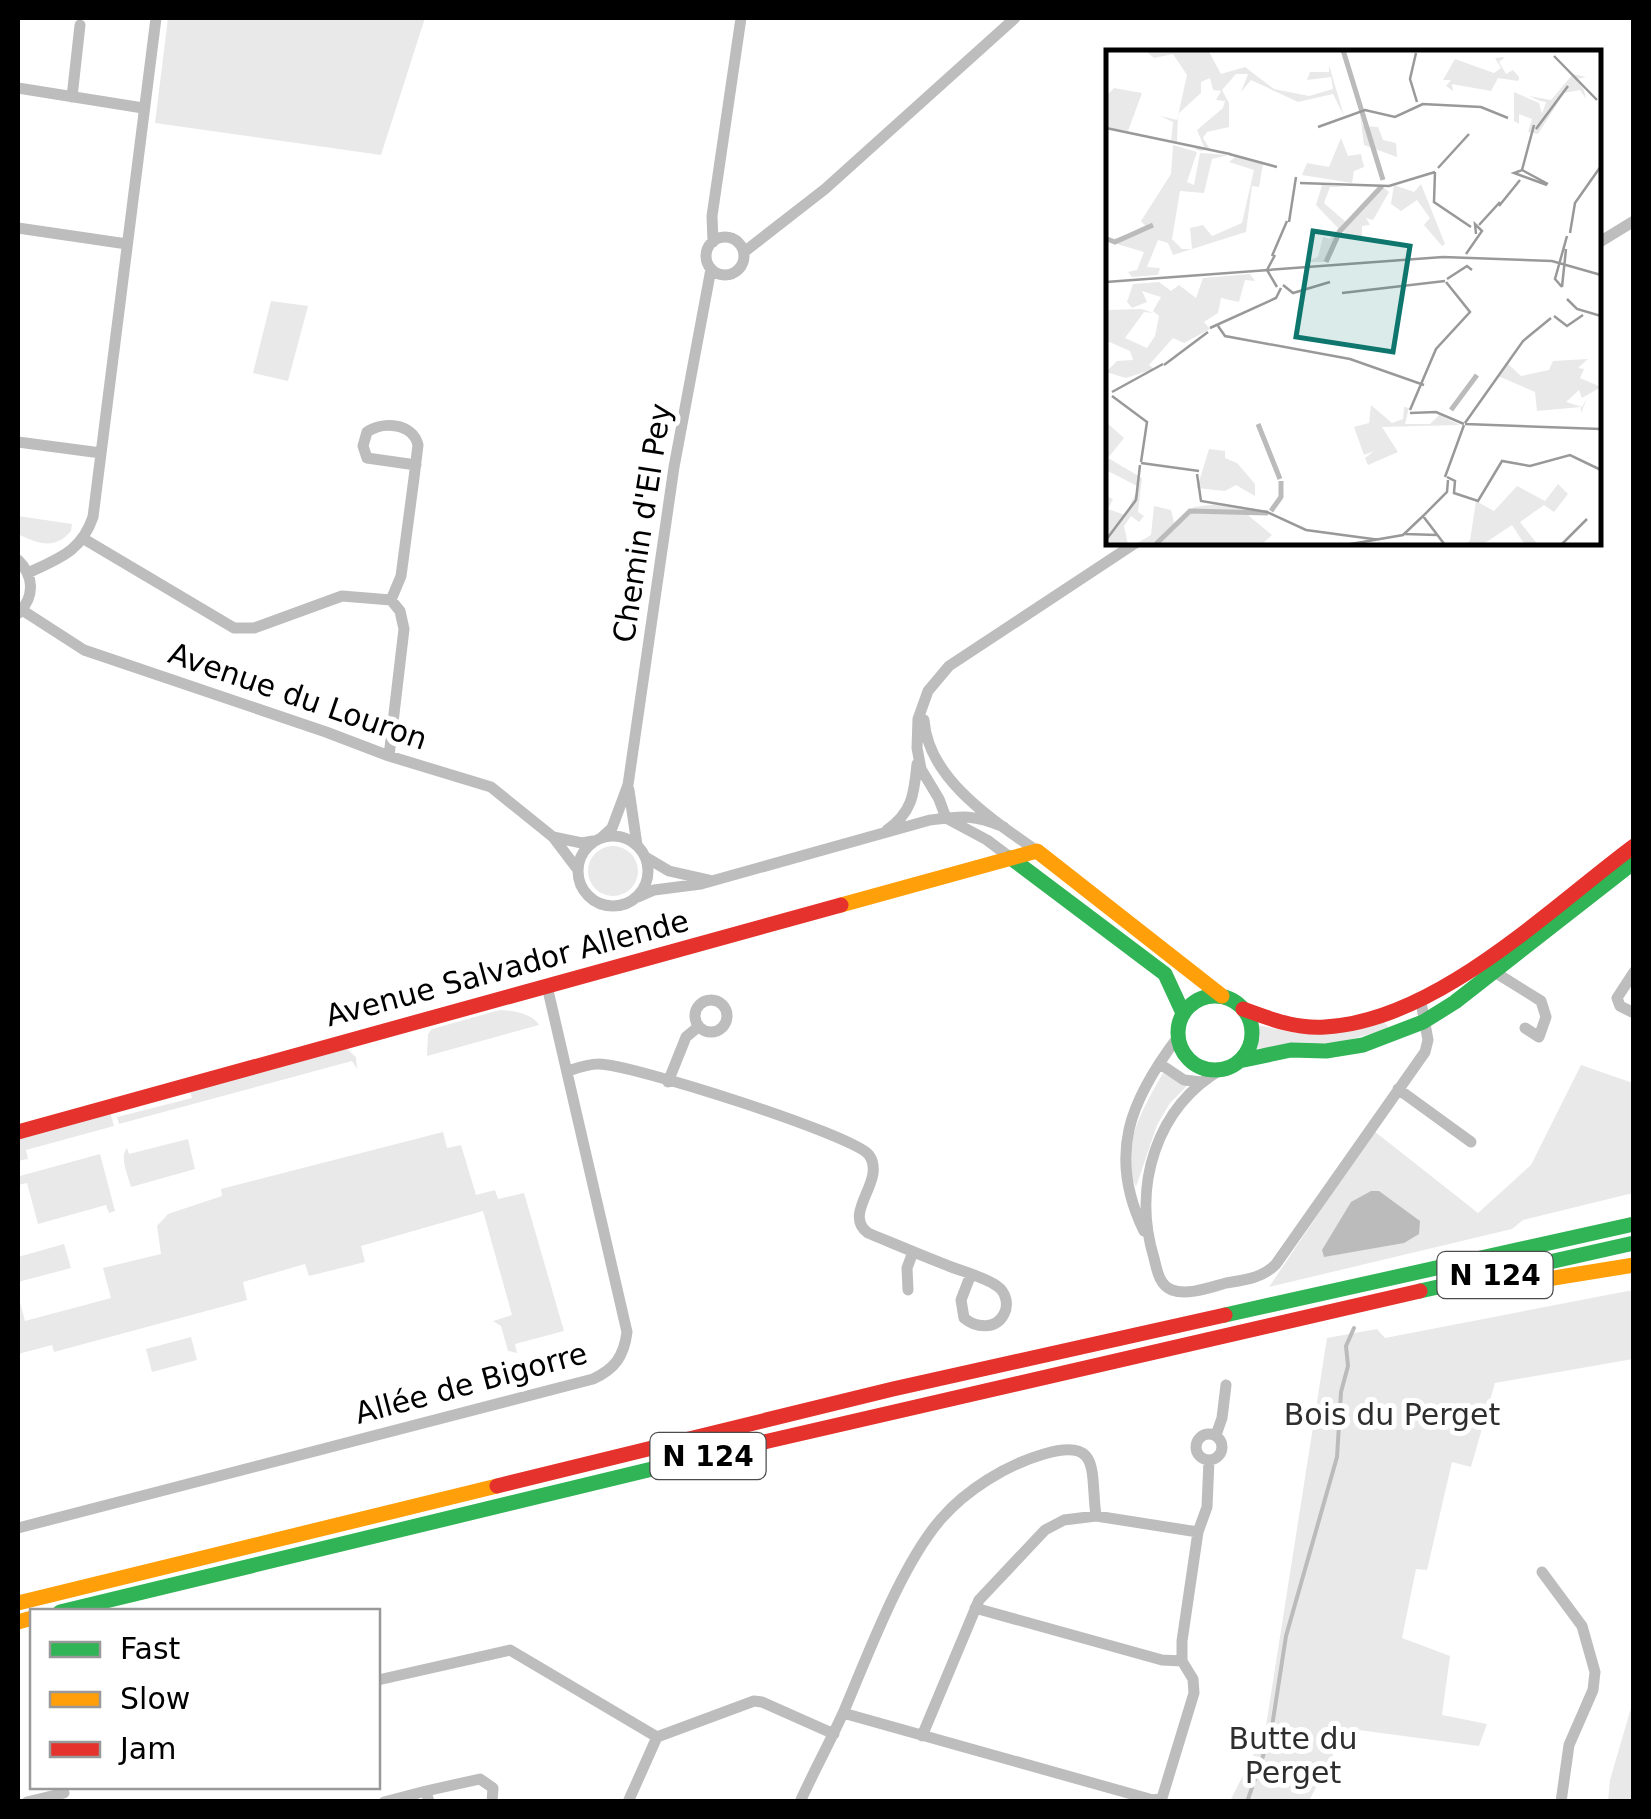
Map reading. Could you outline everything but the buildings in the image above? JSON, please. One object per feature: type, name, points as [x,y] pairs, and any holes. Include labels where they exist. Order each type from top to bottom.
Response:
[{"type":"main road","points":[[1036,851],[1222,996],[1282,1025],[1312,1028],[1393,1014],[1421,1002],[1492,955],[1634,846]]},
{"type":"main road","name":"Avenue Salvador Allende","points":[[18,1132],[1036,851]]},
{"type":"main road","points":[[1011,858],[1165,974],[1184,1013]]},
{"type":"main road","points":[[1222,996],[1200,999],[1184,1013],[1178,1037],[1182,1049],[1196,1064],[1222,1069],[1238,1061],[1291,1050],[1326,1051],[1363,1045],[1423,1022],[1455,1002],[1634,862]]},
{"type":"main road","points":[[1238,1061],[1246,1052],[1252,1030],[1243,1009]]},
{"type":"main road","name":"N 124","points":[[18,1603],[912,1384],[1634,1224]]},
{"type":"main road","name":"N 124","points":[[72,1609],[975,1391],[1634,1243]]},
{"type":"main road","points":[[1357,1306],[1634,1265]]},
{"type":"street","points":[[28,573],[56,560],[84,539],[92,517],[156,18]]},
{"type":"street","points":[[713,242],[712,216],[741,18]]},
{"type":"street","points":[[744,252],[731,238],[722,238],[707,250],[707,260],[711,269],[729,275],[738,270],[744,252],[825,189],[1015,18]]},
{"type":"street","points":[[72,96],[80,25]]},
{"type":"street","points":[[18,88],[143,108]]},
{"type":"street","points":[[1601,242],[1634,221]]},
{"type":"street","points":[[18,228],[127,244]]},
{"type":"street","name":"Chemin d'El Pey","points":[[599,840],[612,828],[628,785],[674,466],[711,269]]},
{"type":"street","points":[[391,600],[401,576],[416,465],[418,444],[413,432],[382,426],[366,432],[363,446],[367,458],[416,465]]},
{"type":"street","points":[[18,442],[101,453]]},
{"type":"street","points":[[84,539],[234,628],[254,628],[342,596],[391,600],[400,611],[404,629],[389,756]]},
{"type":"street","points":[[883,832],[903,818],[912,803],[918,760],[916,733],[922,706],[933,683],[949,666],[1132,545]]},
{"type":"street","points":[[18,560],[28,573],[30,592],[20,612]]},
{"type":"street","name":"Avenue du Louron","points":[[20,612],[84,650],[389,756],[491,787],[553,837],[578,870]]},
{"type":"street","points":[[922,706],[924,732],[943,770],[1036,851]]},
{"type":"street","points":[[918,760],[946,818],[1011,858]]},
{"type":"street","points":[[939,799],[943,770]]},
{"type":"street","name":"Chemin d'El Pey","points":[[628,785],[641,851]]},
{"type":"street","points":[[599,840],[580,858],[578,870],[584,892],[604,906],[628,904],[654,890],[687,888],[946,818],[980,816],[1004,827]]},
{"type":"street","points":[[553,837],[582,843],[620,837],[669,871],[713,880]]},
{"type":"street","points":[[638,896],[648,877],[641,851]]},
{"type":"street","points":[[1493,971],[1541,1002],[1546,1018],[1540,1037]]},
{"type":"street","points":[[1634,972],[1617,998],[1620,1006],[1634,1013]]},
{"type":"street","name":"Allée de Bigorre","points":[[18,1528],[606,1373],[622,1355],[628,1332],[547,986]]},
{"type":"street","points":[[1178,1037],[1130,1118],[1125,1150],[1127,1181],[1136,1213],[1164,1284],[1174,1291],[1188,1292],[1272,1270],[1427,1048],[1421,1002]]},
{"type":"street","points":[[1393,1014],[1400,1032]]},
{"type":"street","points":[[668,1082],[686,1037],[698,1027]]},
{"type":"street","points":[[1525,1028],[1552,1046]]},
{"type":"street","points":[[568,1070],[602,1064],[782,1114],[861,1148],[871,1159],[874,1172],[859,1213],[860,1226],[868,1233],[971,1274],[998,1286],[1004,1294],[1006,1311],[992,1324],[976,1326],[962,1314],[961,1300],[971,1274]]},
{"type":"street","points":[[1160,1064],[1184,1080],[1202,1082]]},
{"type":"street","points":[[1146,1234],[1146,1189],[1162,1131],[1180,1102],[1222,1069]]},
{"type":"street","points":[[1398,1089],[1472,1142]]},
{"type":"street","points":[[908,1290],[907,1268],[913,1252]]},
{"type":"street","points":[[1216,1435],[1201,1436],[1196,1445],[1198,1454],[1209,1460],[1217,1458],[1222,1449],[1216,1435],[1226,1385]]},
{"type":"street","points":[[800,1802],[915,1558],[942,1518],[980,1486],[1019,1464],[1058,1450],[1082,1450],[1088,1458],[1096,1516]]},
{"type":"street","points":[[843,1713],[1159,1800],[1166,1794],[1194,1693],[1193,1679],[1182,1661],[1182,1642],[1198,1532],[1207,1506],[1209,1460]]},
{"type":"street","points":[[922,1736],[985,1591],[1044,1530],[1064,1520],[1096,1516],[1198,1532]]},
{"type":"street","points":[[1542,1572],[1582,1626],[1594,1672],[1593,1690],[1569,1745],[1561,1802]]},
{"type":"street","points":[[976,1608],[1162,1660],[1182,1661]]},
{"type":"street","points":[[380,1680],[510,1650],[657,1736]]},
{"type":"street","points":[[628,1802],[657,1736],[754,1701],[834,1734]]},
{"type":"street","points":[[384,1802],[428,1796],[480,1780],[492,1788],[492,1802]]},
{"type":"street","points":[[27,1802],[66,1794]]},
{"type":"green space","points":[[168,18],[425,18],[381,155],[155,123]]},
{"type":"green space","points":[[271,301],[308,306],[288,381],[253,373]]},
{"type":"green space","points":[[18,516],[72,524],[71,531],[59,541],[39,542],[18,534]]},
{"type":"green space","points":[[613,846],[630,854],[638,871],[630,888],[613,896],[596,888],[588,871],[596,854]]},
{"type":"green space","points":[[500,1010],[527,1015],[539,1025],[427,1056],[428,1034],[432,1029]]},
{"type":"green space","points":[[1384,1022],[1386,1030],[1340,1042],[1254,1049],[1257,1025],[1296,1033]]},
{"type":"green space","points":[[347,1049],[356,1057],[357,1069],[352,1061],[119,1124],[117,1117],[192,1098],[190,1091]]},
{"type":"green space","points":[[1581,1065],[1633,1083],[1633,1193],[1523,1220],[1512,1229],[1269,1287],[1374,1131],[1478,1213],[1531,1165]]},
{"type":"green space","points":[[1163,1073],[1187,1086],[1170,1103],[1157,1125],[1136,1187],[1131,1173],[1131,1143]]},
{"type":"green space","points":[[110,1112],[114,1126],[26,1150],[28,1159],[18,1161],[18,1139]]},
{"type":"green space","points":[[443,1132],[447,1148],[461,1145],[476,1195],[495,1190],[498,1199],[524,1193],[564,1331],[515,1344],[517,1353],[508,1351],[501,1326],[493,1321],[512,1315],[483,1211],[361,1246],[365,1262],[309,1276],[305,1264],[243,1282],[247,1300],[54,1352],[52,1345],[18,1354],[18,1295],[25,1321],[111,1298],[103,1268],[161,1254],[157,1226],[168,1214],[222,1196],[221,1189]]},
{"type":"green space","points":[[188,1139],[195,1169],[131,1187],[124,1161],[127,1148],[129,1154]]},
{"type":"green space","points":[[100,1154],[115,1211],[109,1213],[106,1205],[38,1224],[27,1183],[18,1185],[20,1176]]},
{"type":"green space","points":[[64,1244],[71,1268],[18,1282],[18,1257]]},
{"type":"green space","name":"Bois du Perget","points":[[1633,1290],[1633,1359],[1495,1383],[1471,1467],[1452,1462],[1427,1570],[1416,1569],[1402,1638],[1450,1656],[1442,1715],[1487,1724],[1479,1746],[1351,1729],[1339,1743],[1309,1801],[1230,1801],[1265,1732],[1327,1338],[1377,1329],[1385,1338]]},
{"type":"green space","points":[[191,1337],[197,1360],[152,1372],[146,1349]]},
{"type":"green space","points":[[1633,1701],[1633,1801],[1608,1801],[1610,1780]]},
{"type":"shaded area","points":[[1379,1191],[1420,1221],[1419,1234],[1404,1243],[1324,1257],[1322,1250],[1351,1202]]},
{"type":"waterway","points":[[1247,1802],[1271,1733],[1286,1636],[1337,1457],[1341,1392],[1348,1366],[1346,1346],[1354,1328]]},
{"type":"traffic: fast","points":[[1011,858],[1165,974],[1183,1013]]},
{"type":"traffic: fast","points":[[1239,1061],[1291,1050],[1326,1051],[1363,1045],[1423,1022],[1455,1002],[1634,862]]},
{"type":"traffic: fast","points":[[1215,996],[1241,1007],[1252,1033],[1241,1059],[1215,1070],[1189,1059],[1178,1033],[1189,1007],[1215,996]]},
{"type":"traffic: fast","points":[[1225,1315],[1634,1224]]},
{"type":"traffic: fast","points":[[1420,1291],[1634,1243]]},
{"type":"traffic: fast","points":[[72,1609],[764,1442]]},
{"type":"traffic: slow","points":[[841,905],[1037,851],[1222,996]]},
{"type":"traffic: slow","points":[[1498,1287],[1634,1265]]},
{"type":"traffic: slow","points":[[18,1603],[497,1486]]},
{"type":"traffic: slow","points":[[18,1622],[30,1619]]},
{"type":"traffic: jam","points":[[1243,1009],[1293,1025],[1325,1027],[1367,1020],[1408,1005],[1489,958],[1634,846]]},
{"type":"traffic: jam","points":[[18,1132],[841,905]]},
{"type":"traffic: jam","points":[[764,1442],[1420,1291]]},
{"type":"traffic: jam","points":[[497,1486],[893,1389],[1225,1315]]},
{"type":"park label","name":"Butte du Perget","points":[[1293,1755]]}]
